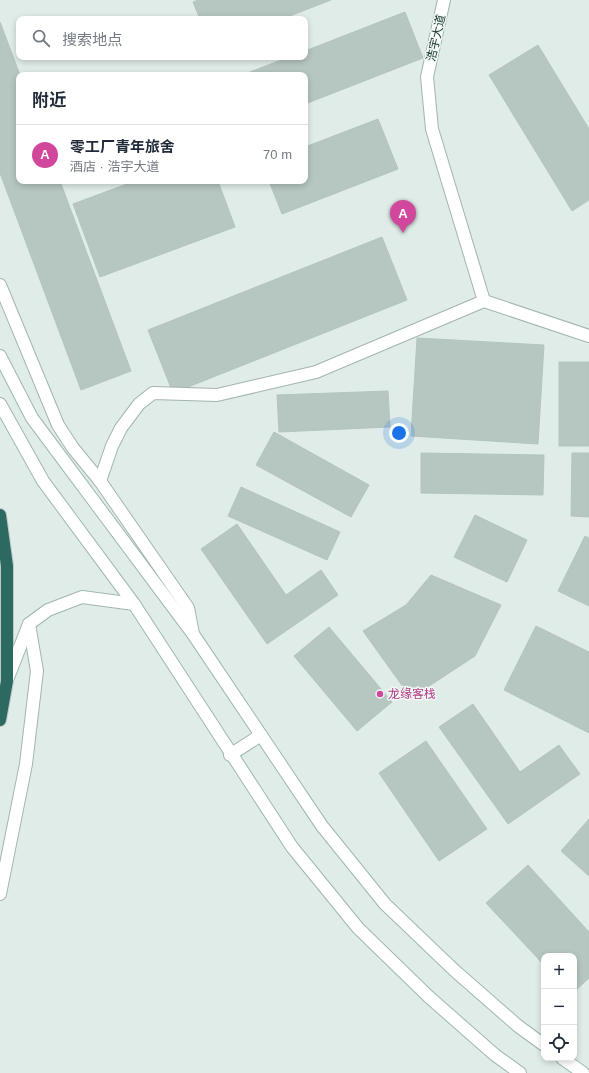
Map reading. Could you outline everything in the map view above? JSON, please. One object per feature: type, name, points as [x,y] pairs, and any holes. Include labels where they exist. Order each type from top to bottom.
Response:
[{"type":"highway","points":[[0,515],[7,566],[6,681],[0,720]]},
{"type":"street","name":"浩宇大道","points":[[444,0],[427,77],[432,129],[484,301]]},
{"type":"street","points":[[0,286],[58,425],[73,448],[100,481],[188,608],[193,634]]},
{"type":"street","points":[[100,481],[112,446],[121,428],[140,404],[153,394],[217,395],[316,372],[484,301],[589,336]]},
{"type":"street","points":[[0,356],[32,418],[193,634],[322,826],[386,904],[454,970],[518,1026],[541,1043]]},
{"type":"street","points":[[0,404],[43,480],[134,604],[230,755],[292,847],[358,928],[429,997],[495,1055],[520,1073]]},
{"type":"street","points":[[6,681],[30,624],[48,610],[82,597],[134,604]]},
{"type":"street","points":[[0,894],[26,764],[37,671],[30,624]]},
{"type":"street","points":[[230,755],[261,735]]},
{"type":"street","points":[[566,1061],[583,1073]]},
{"type":"building","points":[[198,0],[331,0],[290,16],[199,16],[193,2]]},
{"type":"building","points":[[405,12],[423,58],[308,103],[308,72],[250,72],[281,60],[308,60],[308,50]]},
{"type":"building","points":[[0,22],[19,72],[16,72],[16,184],[61,184],[131,371],[81,390],[0,173]]},
{"type":"building","points":[[538,45],[589,129],[589,200],[572,211],[489,75]]},
{"type":"building","points":[[378,119],[398,169],[282,214],[270,184],[308,184],[308,146]]},
{"type":"building","points":[[127,184],[219,184],[235,227],[100,277],[73,204]]},
{"type":"building","points":[[382,237],[407,300],[173,393],[148,330]]},
{"type":"building","points":[[417,338],[544,345],[538,444],[411,436]]},
{"type":"building","points":[[559,362],[589,362],[589,446],[559,446]]},
{"type":"building","points":[[388,391],[390,427],[279,432],[277,395]]},
{"type":"building","points":[[274,432],[369,485],[351,517],[256,465]]},
{"type":"building","points":[[421,453],[544,455],[543,495],[421,493]]},
{"type":"building","points":[[572,453],[589,453],[589,517],[571,516]]},
{"type":"building","points":[[241,487],[340,532],[327,560],[228,516]]},
{"type":"building","points":[[475,515],[527,540],[507,582],[454,557]]},
{"type":"building","points":[[237,524],[286,595],[321,570],[338,595],[267,644],[201,549]]},
{"type":"building","points":[[585,536],[589,538],[589,606],[558,591]]},
{"type":"building","points":[[431,575],[501,605],[475,656],[411,698],[363,631],[406,605]]},
{"type":"building","points":[[536,626],[589,652],[589,733],[504,690]]},
{"type":"building","points":[[329,627],[392,702],[357,731],[294,656]]},
{"type":"building","points":[[473,704],[520,772],[559,745],[580,774],[508,824],[439,727]]},
{"type":"building","points":[[426,741],[487,829],[439,861],[379,773]]},
{"type":"building","points":[[589,819],[589,876],[561,851]]},
{"type":"building","points":[[528,865],[589,932],[589,978],[577,989],[577,953],[541,953],[541,962],[486,903]]},
{"type":"place","name":"零工厂青年旅舍","points":[[403,233]]},
{"type":"place","name":"龙缘客栈","points":[[380,694]]}]
